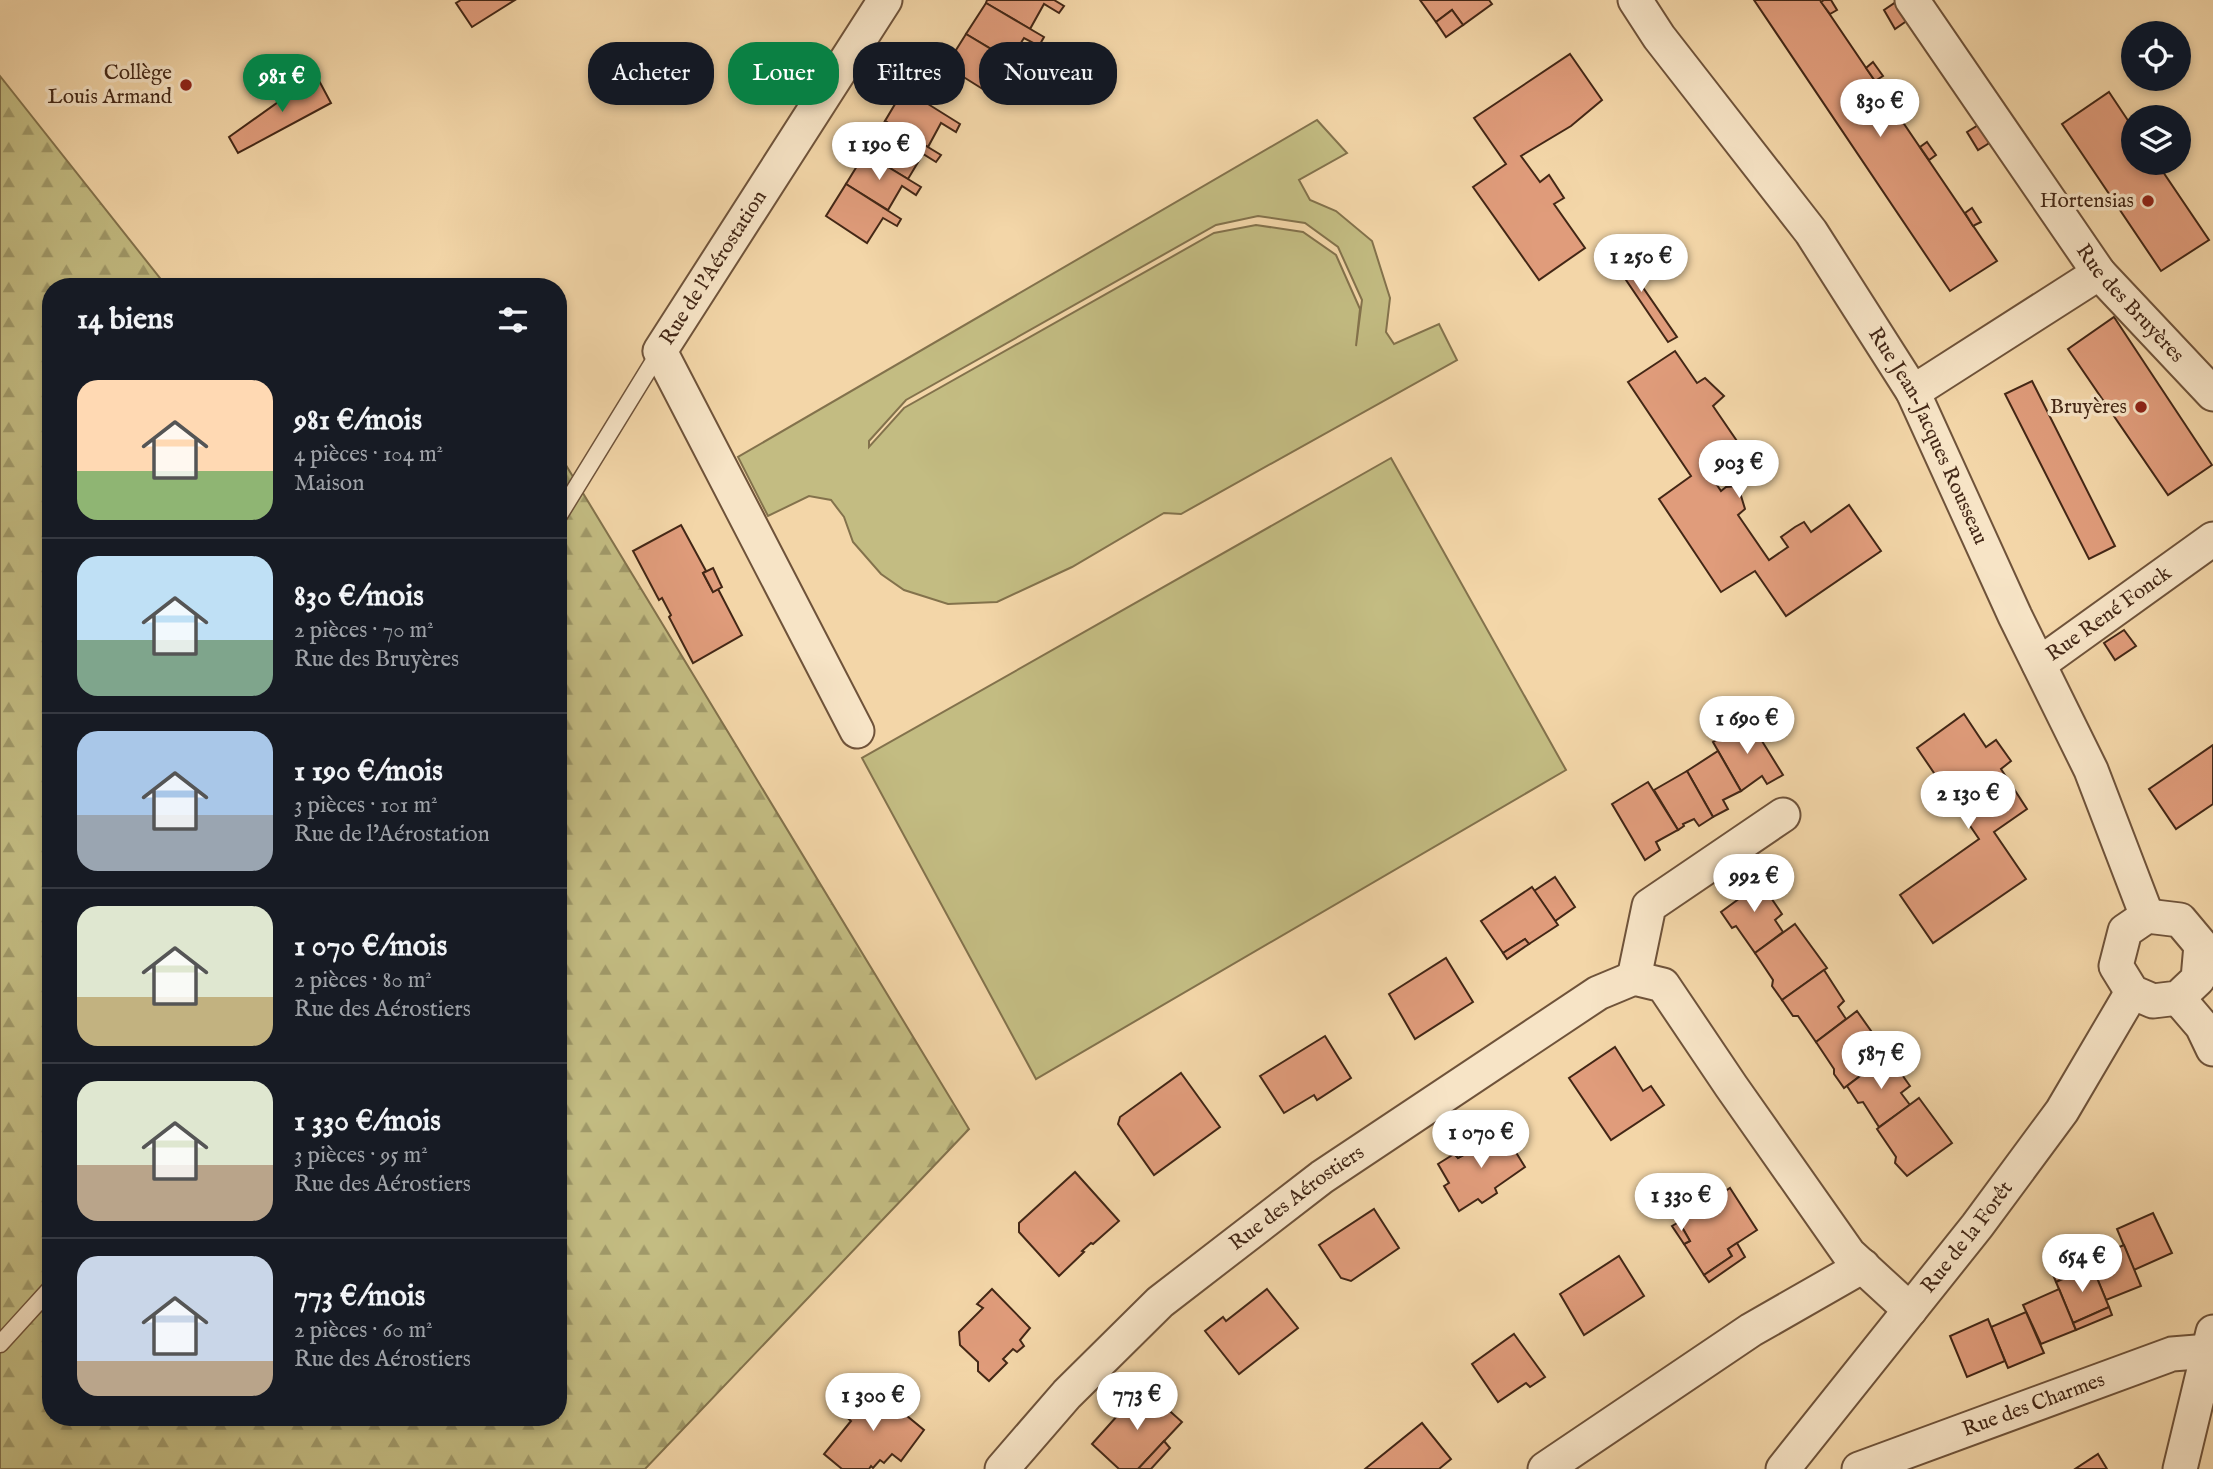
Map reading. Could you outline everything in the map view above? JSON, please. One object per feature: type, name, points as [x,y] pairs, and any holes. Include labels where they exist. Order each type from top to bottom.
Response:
[{"type":"street","name":"Rue de l'Aérostation","points":[[858,731],[660,351],[885,0]]},
{"type":"street","name":"Rue Jean-Jacques Rousseau","points":[[1635,0],[1659,37],[1811,232],[1913,392],[2015,616],[2091,770],[2147,916]]},
{"type":"street","name":"Rue des Bruyères","points":[[1912,0],[2099,273],[2213,394]]},
{"type":"street","points":[[1913,392],[2099,273]]},
{"type":"street","name":"Rue René Fonck","points":[[2039,664],[2213,539]]},
{"type":"street","points":[[1783,815],[1649,906],[1634,978],[1663,985],[1849,1254],[1910,1310]]},
{"type":"street","points":[[2147,916],[2180,920],[2207,940],[2197,979],[2178,998],[2153,1001],[2132,992],[2116,965],[2125,930],[2147,916]]},
{"type":"street","name":"Rue des Aérostiers","points":[[1002,1469],[1066,1394],[1160,1302],[1322,1177],[1598,993],[1634,978]]},
{"type":"street","name":"Rue de la Forêt","points":[[1783,1469],[1977,1226],[2062,1111],[2132,992]]},
{"type":"street","points":[[2178,998],[2202,1026],[2213,1049]]},
{"type":"street","points":[[1545,1469],[1751,1330],[1863,1266]]},
{"type":"street","points":[[2180,1469],[2211,1341]]},
{"type":"street","name":"Rue des Charmes","points":[[1859,1469],[2211,1341]]},
{"type":"lane","points":[[567,502],[660,351]]},
{"type":"lane","points":[[0,1344],[42,1298]]},
{"type":"green space","points":[[0,76],[160,278],[42,278],[42,1426],[567,1426],[567,467],[969,1129],[645,1469],[0,1469]]},
{"type":"green space","points":[[1317,120],[1347,153],[1299,180],[1310,200],[1336,211],[1372,241],[1390,298],[1386,332],[1394,344],[1439,324],[1457,360],[1181,514],[1164,513],[1072,567],[997,602],[948,604],[904,590],[881,574],[853,542],[844,517],[831,500],[809,496],[768,516],[738,457]],"holes":[[[1258,216],[1305,223],[1338,247],[1362,300],[1356,346],[1360,309],[1336,255],[1303,232],[1256,225],[1214,233],[904,408],[869,447],[869,441],[906,400],[1216,225]]]},
{"type":"green space","points":[[1391,458],[1566,770],[1036,1079],[862,758]]},
{"type":"building","points":[[461,0],[515,0],[472,27],[456,3]]},
{"type":"building","points":[[987,0],[1054,0],[1064,6],[1059,13],[1044,4],[1030,29],[986,3]]},
{"type":"building","points":[[1420,0],[1489,0],[1492,4],[1463,25],[1452,10],[1436,22]]},
{"type":"building","points":[[1754,0],[1820,0],[1997,261],[1950,291]]},
{"type":"building","points":[[1831,0],[1837,10],[1830,14],[1821,2]]},
{"type":"building","points":[[1896,2],[1908,20],[1895,29],[1884,10]]},
{"type":"building","points":[[986,3],[1044,37],[1041,42],[1032,42],[1024,38],[1021,42],[980,42],[966,34]]},
{"type":"building","points":[[1452,10],[1463,25],[1446,37],[1436,22]]},
{"type":"building","points":[[966,34],[979,42],[979,87],[965,78],[965,42],[961,42]]},
{"type":"building","points":[[1570,54],[1602,100],[1571,126],[1521,156],[1540,182],[1549,175],[1564,198],[1554,204],[1585,248],[1539,280],[1473,187],[1506,164],[1474,118]]},
{"type":"building","points":[[1873,62],[1883,76],[1875,81],[1866,68]]},
{"type":"building","points":[[316,75],[331,103],[238,153],[229,137]]},
{"type":"building","name":"Hortensias","points":[[2109,92],[2121,110],[2121,175],[2165,175],[2209,240],[2161,271],[2062,124]]},
{"type":"building","points":[[894,105],[930,105],[960,124],[956,132],[941,123],[928,147],[885,121]]},
{"type":"building","points":[[885,121],[941,155],[936,162],[923,154],[908,179],[865,153]]},
{"type":"building","points":[[1980,124],[1991,142],[1978,150],[1967,132]]},
{"type":"building","points":[[1927,142],[1936,155],[1929,160],[1920,147]]},
{"type":"building","points":[[865,153],[921,187],[916,195],[902,186],[888,210],[846,184]]},
{"type":"building","points":[[846,184],[901,219],[897,226],[883,218],[867,243],[826,216]]},
{"type":"building","points":[[1972,208],[1981,222],[1973,226],[1965,213]]},
{"type":"building","points":[[1613,244],[1677,337],[1668,342],[1605,249]]},
{"type":"building","name":"Bruyères","points":[[2114,317],[2212,465],[2168,495],[2068,349]]},
{"type":"building","points":[[1675,351],[1697,383],[1705,378],[1724,396],[1713,406],[1739,444],[1705,467],[1721,491],[1726,487],[1738,486],[1745,509],[1738,515],[1769,560],[1788,547],[1781,537],[1795,527],[1804,522],[1811,532],[1849,505],[1881,551],[1786,616],[1755,571],[1721,592],[1659,499],[1691,476],[1628,382]]},
{"type":"building","points":[[2032,381],[2115,546],[2089,559],[2005,394]]},
{"type":"building","points":[[681,525],[706,571],[703,573],[713,592],[718,589],[742,635],[693,663],[662,598],[659,600],[633,551]]},
{"type":"building","points":[[713,568],[722,587],[713,592],[703,573]]},
{"type":"building","points":[[2124,630],[2136,646],[2115,660],[2104,643]]},
{"type":"building","points":[[1964,714],[1986,747],[1996,740],[2011,761],[2001,769],[2027,809],[1994,832],[2026,879],[1933,943],[1900,895],[1979,839],[1917,748]]},
{"type":"building","points":[[1749,720],[1783,775],[1767,784],[1762,776],[1741,791],[1713,742]]},
{"type":"building","points":[[2213,745],[2213,804],[2176,829],[2149,789]]},
{"type":"building","points":[[1718,751],[1741,791],[1723,800],[1728,809],[1713,817],[1687,771]]},
{"type":"building","points":[[1687,771],[1713,817],[1699,826],[1694,819],[1683,824],[1678,830],[1654,790]]},
{"type":"building","points":[[1648,782],[1678,830],[1656,842],[1660,850],[1645,860],[1612,804]]},
{"type":"building","points":[[1754,873],[1782,914],[1775,920],[1783,932],[1755,953],[1736,926],[1732,928],[1721,912],[1740,898],[1733,887]]},
{"type":"building","points":[[1555,877],[1575,907],[1555,921],[1534,891]]},
{"type":"building","points":[[1532,887],[1558,925],[1529,944],[1525,939],[1503,953],[1481,921]]},
{"type":"building","points":[[1795,924],[1827,968],[1782,1000],[1772,986],[1773,980],[1755,953]]},
{"type":"building","points":[[1525,939],[1529,944],[1507,959],[1503,953]]},
{"type":"building","points":[[1446,958],[1473,1002],[1415,1039],[1389,994]]},
{"type":"building","points":[[1824,970],[1844,1001],[1838,1007],[1846,1019],[1816,1042],[1798,1016],[1793,1016],[1782,1000]]},
{"type":"building","points":[[1857,1011],[1888,1055],[1844,1088],[1816,1042]]},
{"type":"building","points":[[1325,1036],[1351,1078],[1317,1100],[1314,1095],[1284,1113],[1260,1076]]},
{"type":"building","points":[[1615,1047],[1643,1091],[1651,1086],[1664,1105],[1611,1140],[1569,1078]]},
{"type":"building","points":[[1888,1055],[1910,1086],[1901,1093],[1910,1105],[1879,1127],[1863,1102],[1858,1103],[1847,1086]]},
{"type":"building","points":[[1181,1073],[1220,1127],[1154,1175],[1118,1124],[1120,1117]]},
{"type":"building","points":[[1919,1098],[1952,1143],[1907,1176],[1895,1163],[1896,1157],[1877,1129]]},
{"type":"building","points":[[1501,1128],[1525,1167],[1495,1188],[1497,1193],[1482,1203],[1478,1199],[1459,1211],[1444,1186],[1449,1183],[1438,1164],[1454,1154],[1458,1158],[1471,1151],[1468,1146]]},
{"type":"building","points":[[1466,1143],[1471,1151],[1458,1158],[1453,1151]]},
{"type":"building","points":[[1075,1172],[1119,1221],[1082,1251],[1084,1252],[1059,1276],[1019,1232],[1019,1223]]},
{"type":"building","points":[[1730,1188],[1757,1230],[1728,1249],[1732,1256],[1704,1275],[1684,1244],[1690,1241],[1679,1222]]},
{"type":"building","points":[[1374,1209],[1399,1248],[1351,1281],[1341,1278],[1319,1245]]},
{"type":"building","points":[[2153,1213],[2172,1253],[2134,1270],[2117,1229]]},
{"type":"building","points":[[1679,1222],[1690,1241],[1684,1244],[1672,1226]]},
{"type":"building","points":[[1737,1243],[1745,1257],[1709,1282],[1704,1275],[1732,1256],[1728,1249]]},
{"type":"building","points":[[2124,1245],[2141,1286],[2106,1300],[2089,1259]]},
{"type":"building","points":[[2087,1254],[2092,1266],[2056,1282],[2053,1275],[2072,1267],[2070,1261]]},
{"type":"building","points":[[1619,1256],[1644,1296],[1584,1335],[1560,1294]]},
{"type":"building","points":[[2092,1266],[2109,1307],[2073,1323],[2056,1282]]},
{"type":"building","points":[[992,1289],[1030,1328],[1020,1340],[1024,1346],[1017,1352],[1013,1349],[1003,1359],[1007,1363],[989,1381],[978,1371],[978,1362],[960,1345],[959,1332],[983,1308],[977,1304]]},
{"type":"building","points":[[1267,1289],[1298,1328],[1239,1374],[1205,1331],[1223,1317],[1226,1321]]},
{"type":"building","points":[[2059,1289],[2076,1330],[2041,1344],[2023,1305]]},
{"type":"building","points":[[2109,1307],[2112,1315],[2076,1330],[2073,1323]]},
{"type":"building","points":[[2026,1312],[2044,1353],[2008,1368],[1991,1327]]},
{"type":"building","points":[[1988,1319],[2005,1361],[1967,1377],[1950,1336]]},
{"type":"building","points":[[1514,1334],[1545,1377],[1530,1387],[1526,1383],[1498,1402],[1472,1364]]},
{"type":"building","points":[[867,1383],[924,1430],[901,1461],[892,1454],[884,1463],[880,1460],[873,1468],[842,1469],[824,1454],[851,1421],[843,1414]]},
{"type":"building","points":[[1143,1387],[1182,1422],[1138,1469],[1119,1469],[1092,1444]]},
{"type":"building","points":[[1422,1423],[1451,1459],[1439,1469],[1365,1469]]},
{"type":"building","points":[[1164,1441],[1170,1448],[1151,1469],[1138,1469]]},
{"type":"building","points":[[2098,1454],[2107,1469],[2075,1469]]},
{"type":"place","name":"Collège Louis Armand","points":[[186,85]]},
{"type":"place","name":"Hortensias","points":[[2148,201]]},
{"type":"place","name":"Bruyères","points":[[2141,407]]}]
